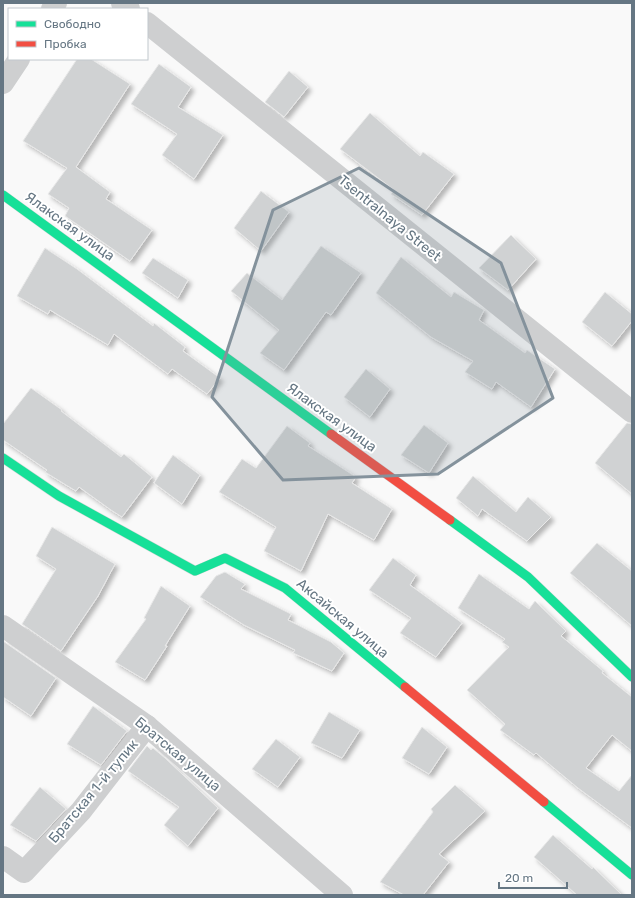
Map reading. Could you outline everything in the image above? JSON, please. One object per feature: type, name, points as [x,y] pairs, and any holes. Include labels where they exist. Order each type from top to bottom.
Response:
[{"type":"street","name":"Tsentralnaya Street","points":[[148,24],[632,412]]},
{"type":"street","points":[[3,83],[18,60]]},
{"type":"street","name":"Ялакская улица","points":[[3,195],[528,577],[632,677]]},
{"type":"street","name":"Аксайская улица","points":[[3,458],[59,496],[195,570],[225,558],[285,588],[632,875]]},
{"type":"street","name":"Братская улица","points":[[3,626],[147,726],[342,895]]},
{"type":"street","name":"Братская 1-й тупик","points":[[3,857],[24,872],[81,811],[147,726]]},
{"type":"highlighted area","points":[[359,168],[501,263],[553,398],[438,474],[283,480],[212,397],[273,210]]},
{"type":"building","points":[[76,60],[93,60],[130,84],[76,167],[110,192],[106,199],[152,230],[130,261],[65,216],[69,208],[48,194],[67,168],[23,141]]},
{"type":"building","points":[[159,64],[191,87],[178,107],[223,135],[194,179],[162,155],[177,134],[131,104]]},
{"type":"building","points":[[289,71],[308,87],[284,117],[265,102]]},
{"type":"building","points":[[370,113],[420,156],[423,152],[454,174],[422,215],[391,194],[394,190],[340,149]]},
{"type":"building","points":[[261,191],[289,212],[261,251],[234,228]]},
{"type":"building","points":[[511,235],[536,259],[508,290],[479,268]]},
{"type":"building","points":[[321,246],[361,273],[331,315],[326,312],[284,370],[260,353],[279,330],[231,291],[247,273],[282,300]]},
{"type":"building","points":[[45,248],[77,269],[153,326],[154,323],[185,347],[183,351],[220,378],[207,394],[172,369],[168,374],[114,334],[108,345],[50,310],[48,314],[17,296]]},
{"type":"building","points":[[401,257],[451,297],[454,292],[484,310],[479,320],[525,353],[527,350],[555,369],[531,407],[496,382],[492,389],[465,372],[473,361],[431,337],[376,293]]},
{"type":"building","points":[[153,258],[188,280],[178,298],[142,273]]},
{"type":"building","points":[[605,292],[632,314],[632,321],[612,346],[582,322]]},
{"type":"building","points":[[366,369],[390,389],[370,417],[344,397]]},
{"type":"building","points":[[31,388],[62,410],[61,411],[121,457],[124,454],[152,477],[122,517],[79,487],[76,491],[45,472],[47,470],[3,440],[3,424]]},
{"type":"building","points":[[627,423],[632,424],[632,494],[595,463]]},
{"type":"building","points":[[424,425],[448,443],[429,473],[401,455]]},
{"type":"building","points":[[287,426],[310,443],[308,446],[356,477],[352,483],[392,509],[374,540],[328,514],[301,571],[264,551],[276,527],[219,492],[242,459],[256,468]]},
{"type":"building","points":[[173,455],[200,475],[182,504],[154,483]]},
{"type":"building","points":[[473,476],[516,512],[528,497],[551,517],[527,541],[482,509],[478,516],[456,498]]},
{"type":"building","points":[[52,527],[115,564],[98,596],[61,651],[22,624],[56,569],[36,556]]},
{"type":"building","points":[[597,543],[632,571],[632,626],[570,573]]},
{"type":"building","points":[[393,558],[416,575],[410,585],[462,623],[436,657],[400,633],[411,618],[369,590]]},
{"type":"building","points":[[225,572],[245,584],[241,589],[291,614],[288,620],[331,642],[344,653],[332,671],[293,653],[295,650],[244,625],[200,597],[216,576]]},
{"type":"building","points":[[479,574],[529,609],[535,601],[566,631],[561,636],[603,671],[602,673],[632,697],[632,751],[612,735],[586,768],[619,791],[632,775],[632,828],[578,788],[536,753],[534,755],[500,730],[505,724],[467,690],[509,647],[502,642],[505,639],[458,608]]},
{"type":"building","points":[[161,586],[190,606],[145,680],[115,662],[146,619],[144,618]]},
{"type":"building","points":[[3,641],[56,678],[31,716],[3,697]]},
{"type":"building","points":[[93,706],[127,731],[101,765],[67,744]]},
{"type":"building","points":[[329,712],[360,730],[342,758],[311,743]]},
{"type":"building","points":[[422,727],[447,747],[429,774],[402,758]]},
{"type":"building","points":[[276,739],[300,757],[278,787],[252,769]]},
{"type":"building","points":[[147,746],[151,750],[153,748],[165,758],[218,808],[188,846],[164,825],[179,807],[128,771]]},
{"type":"building","points":[[455,785],[485,811],[439,854],[449,862],[423,895],[404,895],[380,882],[433,812],[431,809]]},
{"type":"building","points":[[40,787],[66,809],[36,841],[10,825]]},
{"type":"building","points":[[553,835],[592,869],[593,867],[622,895],[577,895],[534,857]]},
{"type":"traffic: fast","points":[[3,195],[331,434]]},
{"type":"traffic: fast","points":[[3,458],[59,496],[195,571],[225,558],[285,588],[405,687]]},
{"type":"traffic: fast","points":[[450,520],[528,577],[632,677]]},
{"type":"traffic: fast","points":[[544,802],[632,875]]},
{"type":"traffic: jam","points":[[331,434],[450,520]]},
{"type":"traffic: jam","points":[[405,687],[544,802]]}]
